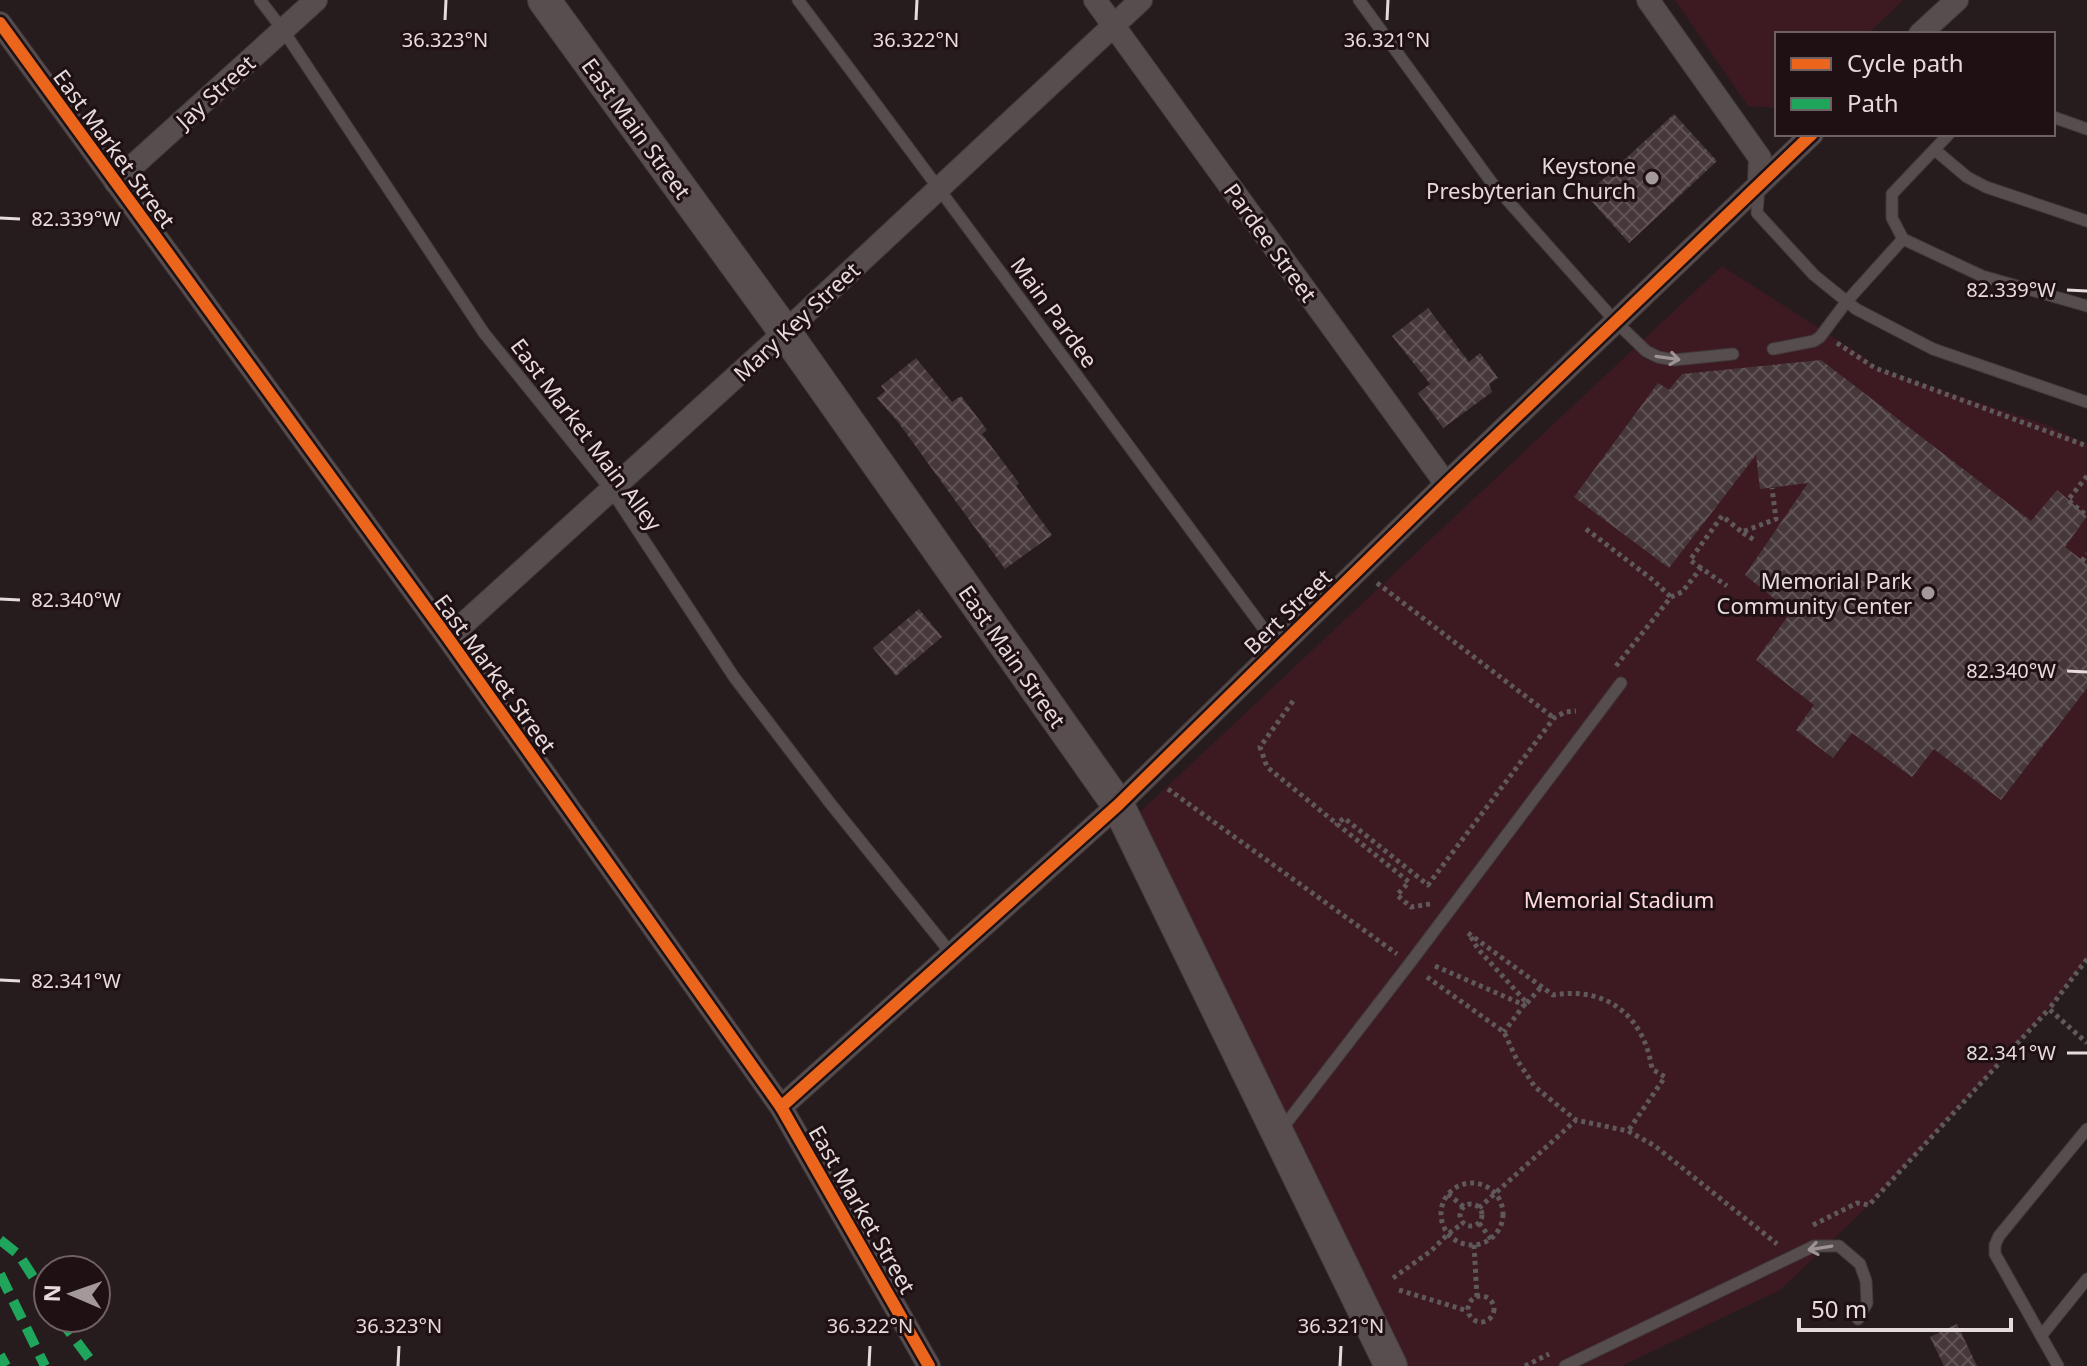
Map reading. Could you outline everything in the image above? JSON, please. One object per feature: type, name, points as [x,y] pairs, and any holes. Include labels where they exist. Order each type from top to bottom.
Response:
[{"type":"main road","name":"East Main Street","points":[[544,0],[785,332],[1118,805],[1391,1366]]},
{"type":"street","name":"Jay Street","points":[[115,182],[316,0]]},
{"type":"street","name":"Pardee Street","points":[[1095,0],[1446,484]]},
{"type":"street","name":"Mary Key Street","points":[[448,638],[785,332],[1141,0]]},
{"type":"street","points":[[1648,0],[1760,158],[1759,183]]},
{"type":"street","points":[[1922,32],[1957,0]]},
{"type":"street","name":"East Market Street","points":[[0,23],[448,638],[781,1107],[929,1366]]},
{"type":"street","name":"Bert Street","points":[[781,1107],[1118,805],[1446,484],[1810,136]]},
{"type":"lane","name":"East Market Main Alley","points":[[260,0],[484,333],[611,490],[734,677],[953,956]]},
{"type":"lane","name":"Main Pardee","points":[[798,0],[1278,648]]},
{"type":"lane","points":[[1359,0],[1492,183],[1616,322],[1646,351],[1674,360],[1733,354]]},
{"type":"lane","points":[[2055,118],[2087,129]]},
{"type":"lane","points":[[1947,136],[1892,194],[1892,218],[1903,239],[1982,276],[2087,306]]},
{"type":"lane","points":[[1935,150],[1967,177],[1986,187],[2087,221]]},
{"type":"lane","points":[[1759,183],[1757,213],[1814,275],[1856,309],[1933,349],[2087,402]]},
{"type":"lane","points":[[1773,349],[1820,337],[1847,301],[1903,239]]},
{"type":"lane","points":[[1278,1134],[1621,683]]},
{"type":"lane","points":[[2058,1366],[1995,1254],[1995,1245],[1999,1236],[2087,1129]]},
{"type":"lane","points":[[1565,1366],[1814,1246],[1839,1246],[1860,1264],[1866,1281],[1867,1303],[1858,1319]]},
{"type":"lane","points":[[2041,1336],[2087,1279]]},
{"type":"path","points":[[1828,344],[1834,341],[1875,368],[2087,446]]},
{"type":"path","points":[[2087,476],[2068,500],[2087,516]]},
{"type":"path","points":[[1742,532],[1776,519],[1772,488]]},
{"type":"path","points":[[1701,568],[1690,560],[1722,516],[1756,541]]},
{"type":"path","points":[[1586,529],[1671,597]]},
{"type":"path","points":[[2082,561],[2087,554]]},
{"type":"path","points":[[1373,580],[1554,718]]},
{"type":"path","points":[[1293,701],[1260,747],[1267,767],[1409,882],[1397,895]]},
{"type":"path","points":[[1337,824],[1344,818],[1428,885],[1554,718],[1565,712],[1579,711]]},
{"type":"path","points":[[1161,785],[1410,963]]},
{"type":"path","points":[[1525,1004],[1468,933],[1553,995],[1585,994],[1599,998],[1622,1010],[1638,1029],[1646,1042],[1652,1069],[1665,1077],[1628,1131]]},
{"type":"path","points":[[1810,1226],[1857,1203],[1869,1205],[2049,1009],[2087,959]]},
{"type":"path","points":[[1435,966],[1525,1004]]},
{"type":"path","points":[[1427,977],[1504,1032],[1517,1060],[1535,1087],[1576,1120],[1628,1131],[1655,1146],[1777,1242],[1783,1260]]},
{"type":"path","points":[[1504,1032],[1542,986]]},
{"type":"path","points":[[2049,1009],[2087,1043]]},
{"type":"path","points":[[1479,1208],[1576,1120]]},
{"type":"path","points":[[1465,1184],[1476,1184],[1494,1193],[1503,1211],[1498,1231],[1491,1239],[1465,1245],[1448,1234],[1441,1219],[1441,1210],[1448,1194],[1465,1184]]},
{"type":"path","points":[[1448,1194],[1464,1207]]},
{"type":"path","points":[[1464,1207],[1479,1208],[1482,1213],[1479,1223],[1469,1226],[1463,1223],[1460,1217],[1464,1207]]},
{"type":"path","points":[[1393,1278],[1463,1223]]},
{"type":"path","points":[[1479,1223],[1491,1239]]},
{"type":"path","points":[[1763,1249],[1777,1242]]},
{"type":"path","points":[[1474,1245],[1477,1297]]},
{"type":"path","points":[[1399,1290],[1468,1311]]},
{"type":"path","points":[[1477,1297],[1485,1297],[1491,1302],[1492,1314],[1487,1320],[1478,1322],[1471,1318],[1468,1311],[1470,1302],[1477,1297]]},
{"type":"path","points":[[1525,1366],[1553,1352]]},
{"type":"green space","points":[[1675,0],[1903,0],[1870,32],[1775,32],[1775,108],[1748,106]]},
{"type":"green space","name":"Memorial Stadium","points":[[1722,266],[1864,357],[1875,368],[2047,425],[2087,444],[2087,959],[2049,1009],[1869,1205],[1780,1290],[1622,1366],[1408,1366],[1140,812]]},
{"type":"building","name":"Keystone Presbyterian Church","points":[[1674,114],[1717,161],[1629,243],[1586,195]]},
{"type":"building","points":[[1428,308],[1469,362],[1480,353],[1498,378],[1489,384],[1492,392],[1443,428],[1418,393],[1430,384],[1392,336]]},
{"type":"building","points":[[916,358],[952,402],[961,396],[987,430],[982,434],[1019,483],[1016,486],[1052,535],[1005,569],[898,422],[877,398],[885,391],[881,386]]},
{"type":"building","name":"Memorial Park Community Center","points":[[1821,360],[2031,521],[2057,490],[2087,516],[2065,547],[2087,564],[2087,688],[2001,800],[1934,749],[1912,777],[1852,733],[1833,758],[1796,730],[1814,705],[1756,660],[1791,612],[1745,575],[1808,483],[1760,489],[1756,455],[1669,568],[1574,497],[1658,383],[1669,390],[1682,374]]},
{"type":"building","points":[[919,609],[942,637],[896,676],[873,648]]},
{"type":"building","points":[[1957,1324],[1977,1366],[1944,1366],[1930,1337]]},
{"type":"marked path","points":[[0,1240],[19,1255],[32,1275]]},
{"type":"marked path","points":[[0,1274],[45,1366]]},
{"type":"marked path","points":[[71,1334],[95,1366]]},
{"type":"marked path","points":[[0,1355],[6,1366]]},
{"type":"cycle path","points":[[0,23],[448,638],[781,1107],[929,1366]]},
{"type":"cycle path","points":[[781,1107],[1118,805],[1446,484],[1810,136]]},
{"type":"place","name":"Keystone Presbyterian Church","points":[[1652,178]]},
{"type":"place","name":"Memorial Park Community Center","points":[[1928,593]]}]
